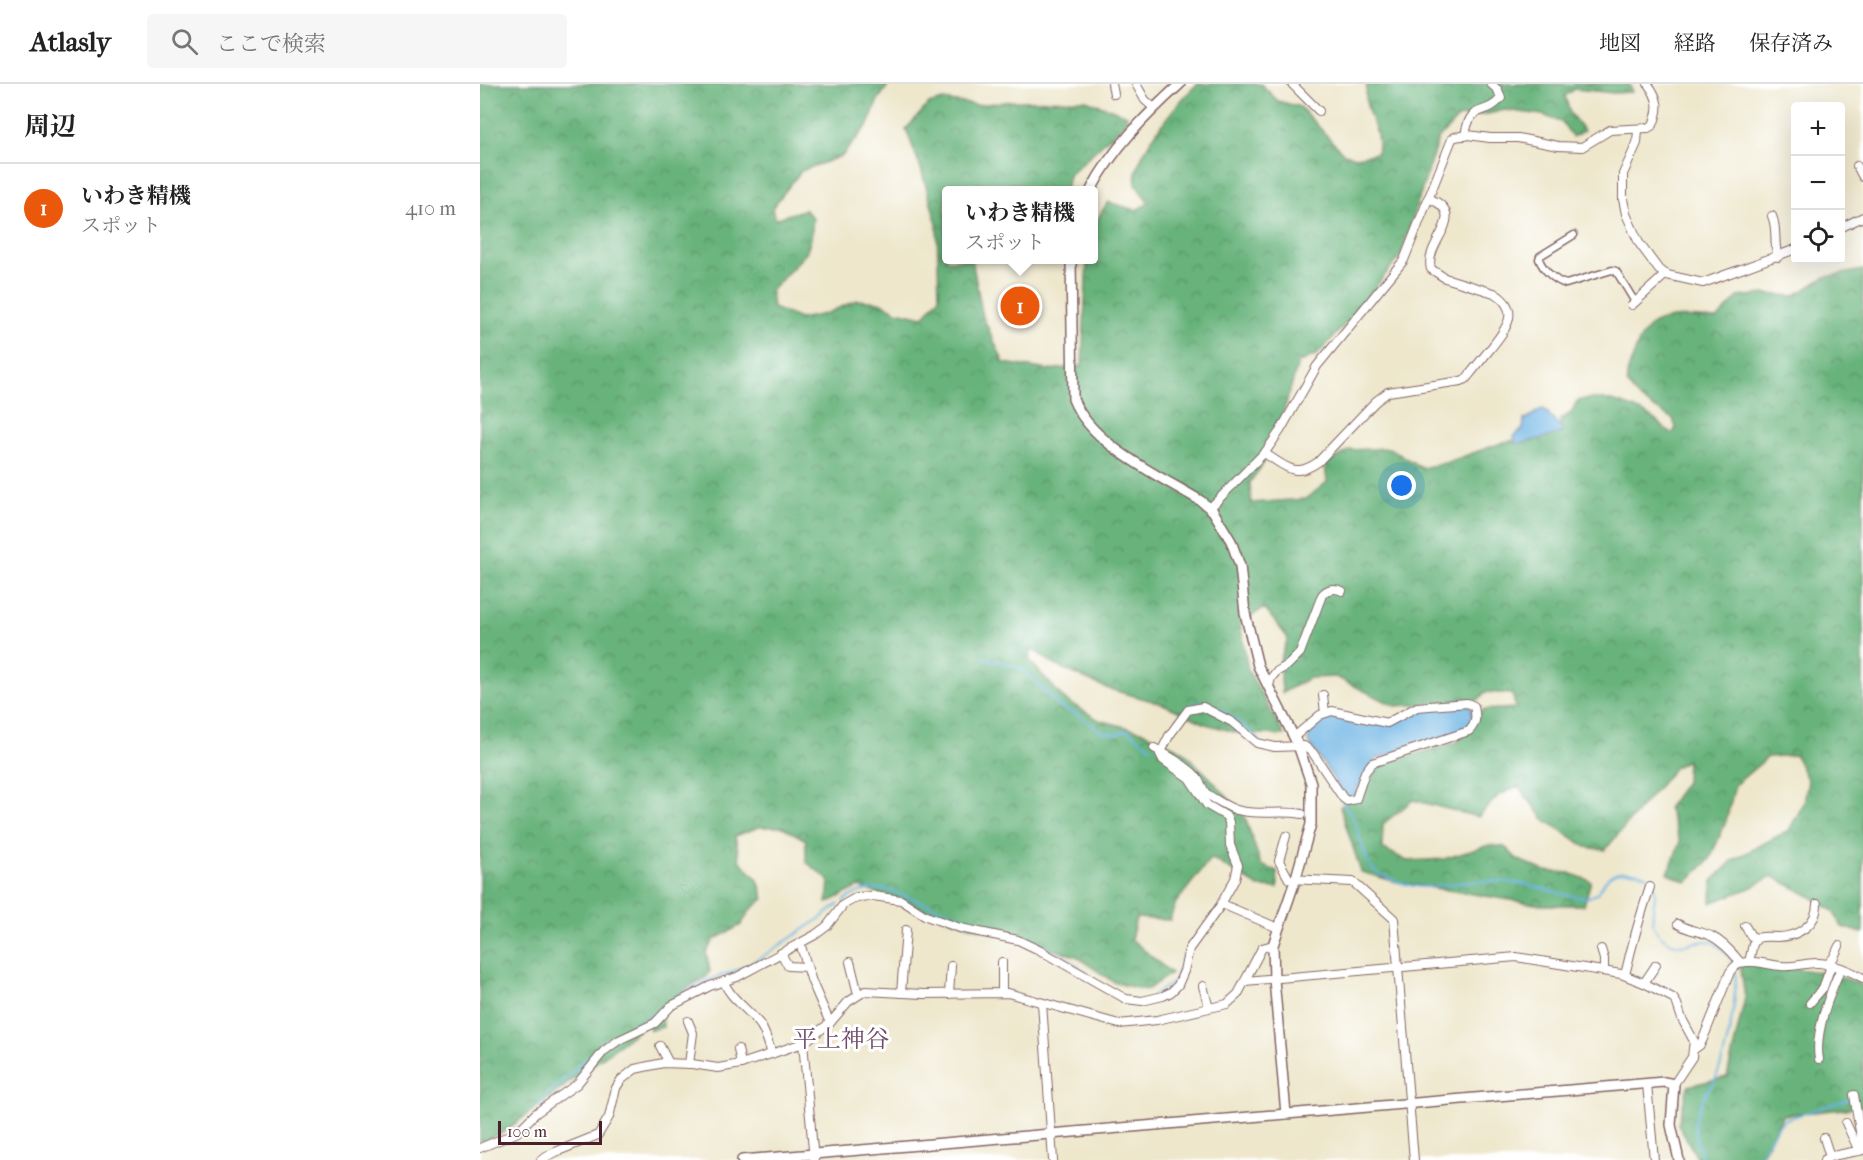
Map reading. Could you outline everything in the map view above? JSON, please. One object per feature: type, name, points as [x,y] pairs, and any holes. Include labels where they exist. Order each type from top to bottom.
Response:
[{"type":"street","points":[[1112,84],[1114,94]]},
{"type":"street","points":[[1136,84],[1145,100],[1154,108]]},
{"type":"street","points":[[1093,186],[1113,154],[1154,108],[1180,84]]},
{"type":"street","points":[[1292,84],[1319,111]]},
{"type":"street","points":[[1465,136],[1468,118],[1501,99],[1498,90],[1491,84]]},
{"type":"street","points":[[1210,508],[1264,453],[1317,366],[1404,260],[1450,143],[1455,137],[1518,138],[1558,146],[1582,147],[1604,132],[1648,128],[1653,125],[1658,113],[1657,98],[1648,84]]},
{"type":"street","points":[[1638,129],[1637,143],[1623,174],[1623,199],[1626,214],[1639,243],[1659,270],[1695,283],[1703,283],[1791,251]]},
{"type":"street","points":[[1857,166],[1863,177]]},
{"type":"street","points":[[1264,453],[1292,470],[1301,471],[1310,468],[1383,395],[1399,389],[1460,382],[1466,379],[1504,331],[1509,321],[1509,313],[1508,307],[1500,297],[1494,293],[1445,278],[1431,269],[1431,258],[1445,225],[1447,213],[1443,206],[1428,198]]},
{"type":"street","points":[[1772,216],[1775,224],[1775,247],[1778,257]]},
{"type":"street","points":[[1845,226],[1863,218]]},
{"type":"street","points":[[1574,235],[1540,256],[1539,259],[1543,267],[1560,282],[1566,284],[1612,270],[1616,271],[1634,304],[1666,274]]},
{"type":"street","points":[[1071,264],[1073,399],[1078,411],[1092,429],[1115,449],[1210,508],[1227,533],[1240,566],[1245,613],[1258,666],[1296,741],[1311,783],[1311,824],[1295,881],[1273,945],[1286,1114]]},
{"type":"street","points":[[1269,686],[1276,672],[1288,665],[1300,653],[1322,595],[1326,591],[1338,589],[1342,591]]},
{"type":"street","points":[[1323,695],[1325,713]]},
{"type":"street","points":[[1157,750],[1184,714],[1198,707],[1208,708],[1232,722],[1257,743],[1289,748],[1320,714],[1332,711],[1341,711],[1387,723],[1417,707],[1467,703],[1474,706],[1476,720],[1469,731],[1372,763],[1365,772],[1356,799],[1352,801],[1343,798],[1313,753],[1296,741]]},
{"type":"street","points":[[1157,750],[1191,771],[1202,784],[1207,795],[1234,809],[1258,813],[1302,814]]},
{"type":"street","points":[[480,1148],[516,1133],[546,1105],[577,1084],[604,1051],[619,1040],[655,1023],[671,1006],[821,931],[851,899],[865,896],[901,900],[926,916],[960,928],[1018,940],[1118,996],[1142,1001],[1171,992],[1178,985],[1184,971],[1189,949],[1222,904],[1235,879],[1238,865],[1230,845],[1229,822],[1226,816],[1207,805],[1189,778],[1163,760],[1157,750]]},
{"type":"street","points":[[1286,836],[1279,861],[1288,879],[1348,882],[1357,885],[1394,919],[1414,1160]]},
{"type":"street","points":[[1625,975],[1650,887]]},
{"type":"street","points":[[1222,904],[1278,928]]},
{"type":"street","points":[[1744,926],[1751,936],[1757,938],[1766,935],[1778,938],[1804,929],[1816,916],[1817,904]]},
{"type":"street","points":[[1678,924],[1723,943],[1740,962]]},
{"type":"street","points":[[901,993],[906,930]]},
{"type":"street","points":[[1749,962],[1753,944],[1757,938]]},
{"type":"street","points":[[800,943],[807,967],[830,1023]]},
{"type":"street","points":[[541,1160],[598,1135],[609,1117],[616,1088],[627,1074],[635,1069],[646,1065],[669,1063],[718,1068],[741,1064],[772,1054],[803,1042],[830,1023],[858,994],[866,991],[1002,993],[1119,1024],[1157,1020],[1227,1004],[1234,999],[1262,948],[1273,945]]},
{"type":"street","points":[[1810,1003],[1823,987],[1829,965],[1839,946]]},
{"type":"street","points":[[1601,949],[1604,971]]},
{"type":"street","points":[[781,953],[788,966],[807,967]]},
{"type":"street","points":[[1245,981],[1516,957],[1625,975],[1673,998],[1694,1041],[1692,1057],[1674,1084],[1671,1125],[1680,1160]]},
{"type":"street","points":[[850,962],[858,994]]},
{"type":"street","points":[[1002,962],[1002,993]]},
{"type":"street","points":[[1693,1050],[1700,1045],[1703,1039],[1730,972],[1740,962],[1783,967],[1818,963],[1841,968],[1863,978]]},
{"type":"street","points":[[1644,983],[1656,965]]},
{"type":"street","points":[[949,994],[951,966]]},
{"type":"street","points":[[1820,1059],[1817,1048],[1819,1039],[1829,999],[1841,968]]},
{"type":"street","points":[[724,981],[729,993],[740,1002],[761,1027],[772,1054]]},
{"type":"street","points":[[1203,986],[1209,1008]]},
{"type":"street","points":[[1042,1003],[1053,1160]]},
{"type":"street","points":[[688,1021],[693,1033],[690,1064]]},
{"type":"street","points":[[803,1042],[814,1157]]},
{"type":"street","points":[[660,1046],[669,1063]]},
{"type":"street","points":[[738,1049],[741,1064]]},
{"type":"street","points":[[742,1160],[814,1157],[1145,1125],[1664,1082],[1674,1084]]},
{"type":"street","points":[[1647,1084],[1654,1160]]},
{"type":"street","points":[[1854,1095],[1862,1150]]},
{"type":"street","points":[[1846,1123],[1862,1150]]},
{"type":"street","points":[[1824,1138],[1827,1159],[1862,1150]]},
{"type":"green space","points":[[480,84],[889,84],[878,100],[868,125],[842,156],[801,171],[772,208],[775,219],[805,209],[813,218],[811,239],[806,253],[771,291],[773,308],[800,319],[825,314],[857,300],[879,302],[897,311],[923,317],[939,298],[937,224],[921,169],[906,129],[929,104],[943,100],[977,105],[1012,101],[1086,100],[1127,115],[1126,122],[1069,175],[1067,186],[942,186],[942,264],[973,264],[983,317],[1004,363],[1049,370],[1082,366],[1087,264],[1098,264],[1098,219],[1108,202],[1136,210],[1149,203],[1136,183],[1136,173],[1141,160],[1148,145],[1169,115],[1198,84],[1261,84],[1278,101],[1300,107],[1344,154],[1357,157],[1377,153],[1378,147],[1377,136],[1366,103],[1367,84],[1630,84],[1632,92],[1613,93],[1575,89],[1565,96],[1570,113],[1584,131],[1572,137],[1563,123],[1543,115],[1505,110],[1459,117],[1438,139],[1401,255],[1349,320],[1318,354],[1298,363],[1286,404],[1264,463],[1250,482],[1251,503],[1306,499],[1327,482],[1325,465],[1350,450],[1389,448],[1422,468],[1445,463],[1504,442],[1561,433],[1560,420],[1571,413],[1577,401],[1585,399],[1603,399],[1630,407],[1649,416],[1672,434],[1676,428],[1673,419],[1643,401],[1633,391],[1627,380],[1635,350],[1649,327],[1659,321],[1675,318],[1717,319],[1738,297],[1765,294],[1794,296],[1825,277],[1863,270],[1863,933],[1842,927],[1833,911],[1772,876],[1750,888],[1711,903],[1712,881],[1733,860],[1789,830],[1804,803],[1808,781],[1795,755],[1768,757],[1735,785],[1726,821],[1710,859],[1687,882],[1668,873],[1680,842],[1668,807],[1686,782],[1687,760],[1675,767],[1605,850],[1586,847],[1544,819],[1518,786],[1498,796],[1478,817],[1413,800],[1383,824],[1382,848],[1407,861],[1444,859],[1489,845],[1505,847],[1517,859],[1544,871],[1569,873],[1591,881],[1584,905],[1542,905],[1397,882],[1361,872],[1340,807],[1367,786],[1371,777],[1384,763],[1458,742],[1482,710],[1516,708],[1512,694],[1485,692],[1478,700],[1395,706],[1336,677],[1309,678],[1282,693],[1280,660],[1288,638],[1264,608],[1240,623],[1248,670],[1284,735],[1238,733],[1206,724],[1163,704],[1109,689],[1057,666],[1032,649],[1029,660],[1065,700],[1099,720],[1141,731],[1182,750],[1245,817],[1261,865],[1277,871],[1278,888],[1259,887],[1211,858],[1175,904],[1170,920],[1136,918],[1131,939],[1171,973],[1147,990],[1115,983],[1076,956],[967,925],[859,887],[827,903],[829,880],[806,862],[806,840],[783,827],[759,827],[735,836],[740,861],[758,880],[764,899],[751,909],[741,925],[715,939],[706,952],[710,971],[706,977],[683,990],[662,1013],[663,1027],[650,1030],[648,1023],[504,1132],[480,1142]]},
{"type":"green space","points":[[1740,962],[1820,972],[1863,986],[1863,1107],[1783,1115],[1759,1160],[1698,1160],[1678,1124],[1688,1086],[1727,1077],[1745,998]]},
{"type":"water","points":[[1542,409],[1564,431],[1540,439],[1515,443],[1514,436],[1523,429],[1524,420]]},
{"type":"water","points":[[1467,705],[1471,707],[1473,720],[1468,729],[1376,759],[1351,799],[1345,796],[1308,741],[1309,727],[1322,717],[1333,713],[1377,725],[1418,710]]},
{"type":"waterway","points":[[984,658],[1021,668],[1060,707],[1076,714],[1103,732],[1117,734],[1127,730],[1151,747]]},
{"type":"waterway","points":[[1188,707],[1197,702],[1215,707],[1231,716],[1260,740]]},
{"type":"waterway","points":[[1177,720],[1184,710]]},
{"type":"waterway","points":[[1157,746],[1166,734]]},
{"type":"waterway","points":[[1341,800],[1351,814],[1371,867],[1388,878],[1420,887],[1475,881],[1508,882],[1566,895],[1589,897],[1595,895],[1614,874],[1638,873],[1645,875],[1655,889],[1652,916],[1658,933],[1668,941],[1677,944],[1707,941],[1715,944],[1724,950],[1734,963]]},
{"type":"waterway","points":[[844,901],[863,891],[885,889],[1013,935]]},
{"type":"waterway","points":[[539,1107],[547,1095],[604,1042],[637,1025],[684,992],[742,968],[762,957],[839,904]]},
{"type":"waterway","points":[[1043,948],[1067,959],[1088,973]]},
{"type":"waterway","points":[[1153,995],[1174,982],[1184,954]]},
{"type":"waterway","points":[[1704,1160],[1695,1133],[1696,1117],[1716,1078],[1724,1053],[1735,994],[1735,968]]},
{"type":"waterway","points":[[1756,1160],[1779,1125],[1786,1119],[1852,1098]]},
{"type":"place","name":"いわき精機","points":[[1020,306]]},
{"type":"district","name":"平上神谷","points":[[841,1039]]}]
